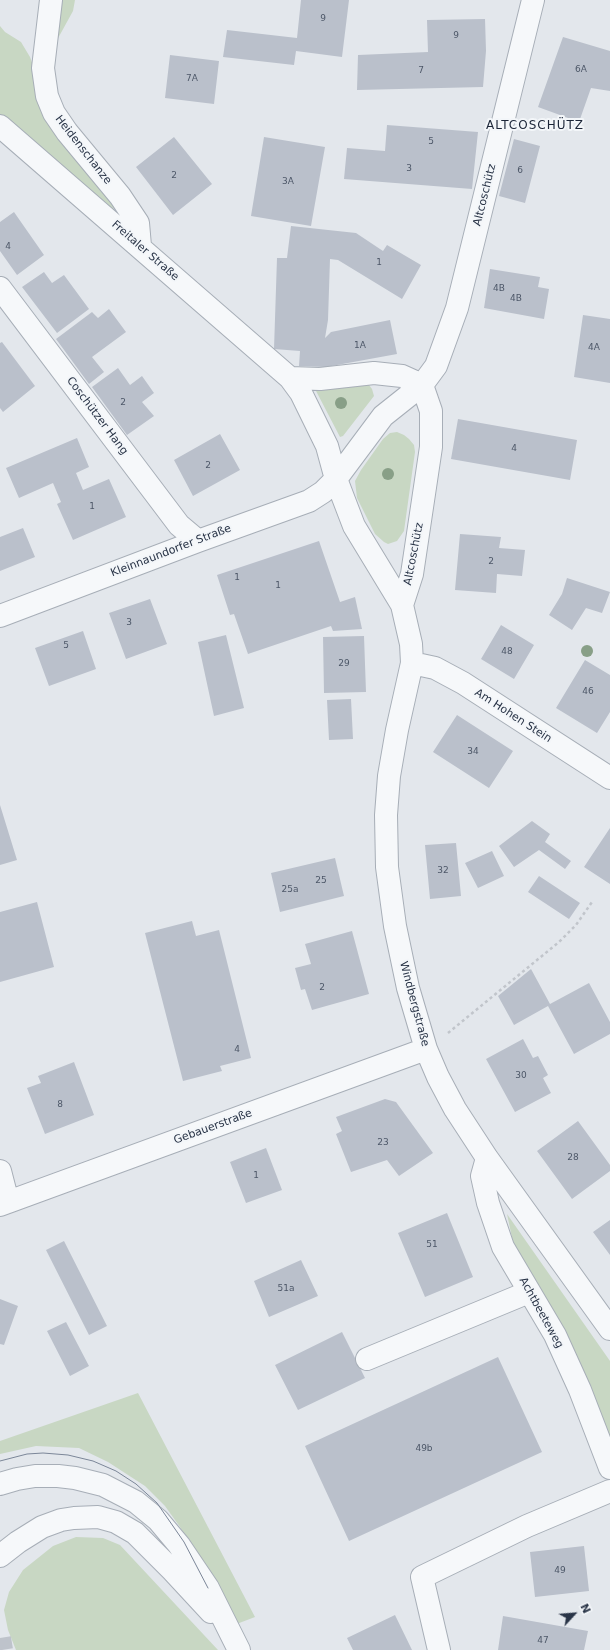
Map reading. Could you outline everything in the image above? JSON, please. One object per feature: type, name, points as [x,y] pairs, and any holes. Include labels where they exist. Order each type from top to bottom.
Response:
[{"type":"street","name":"Heidenschanze","points":[[51,0],[43,68],[47,96],[54,113],[67,132],[120,196],[138,223],[140,246]]},
{"type":"street","name":"Altcoschütz","points":[[336,479],[383,416],[422,385],[436,366],[457,308],[533,0]]},
{"type":"street","name":"Freitaler Straße","points":[[0,126],[140,246],[290,378]]},
{"type":"street","name":"Coschützer Hang","points":[[0,288],[179,525],[198,541]]},
{"type":"street","points":[[290,378],[320,379],[374,373],[402,376],[422,385]]},
{"type":"street","name":"Altcoschütz","points":[[290,378],[301,393],[327,446],[336,479],[354,526],[402,606]]},
{"type":"street","name":"Altcoschütz","points":[[402,606],[412,574],[431,447],[431,411],[422,385]]},
{"type":"street","name":"Kleinnaundorfer Straße","points":[[0,616],[198,541],[309,501],[323,492],[336,479]]},
{"type":"street","name":"Windbergstraße","points":[[402,606],[410,644],[412,663],[397,730],[389,776],[386,815],[386,867],[395,926],[408,988],[426,1049],[438,1077],[455,1109],[487,1158],[610,1329]]},
{"type":"street","name":"Am Hohen Stein","points":[[412,663],[435,668],[463,683],[610,778]]},
{"type":"street","name":"Gebauerstraße","points":[[4,1203],[426,1049]]},
{"type":"street","name":"Achtbeeteweg","points":[[487,1158],[482,1176],[488,1203],[503,1247],[555,1335],[580,1390],[610,1468]]},
{"type":"street","points":[[0,1171],[4,1203]]},
{"type":"street","points":[[367,1359],[529,1292]]},
{"type":"street","points":[[0,1484],[35,1476],[75,1478],[103,1485],[136,1502],[158,1520],[179,1545],[208,1588],[235,1642]]},
{"type":"street","points":[[439,1650],[422,1576],[528,1526],[610,1491]]},
{"type":"street","points":[[0,1556],[18,1542],[42,1527],[61,1520],[98,1517],[110,1520],[135,1533],[173,1571],[235,1642]]},
{"type":"path","points":[[426,1049],[559,942],[576,925],[592,902]]},
{"type":"green space","points":[[58,0],[75,0],[73,11],[51,51]]},
{"type":"green space","points":[[0,26],[5,32],[21,42],[30,57],[37,76],[88,169],[115,208],[110,209],[0,138]]},
{"type":"green space","points":[[365,383],[372,389],[374,396],[343,436],[340,437],[315,389]]},
{"type":"green space","points":[[397,432],[409,439],[414,445],[415,452],[404,531],[397,541],[388,544],[375,534],[357,498],[355,481],[383,439],[390,433]]},
{"type":"green space","points":[[507,1214],[610,1361],[610,1446],[515,1252]]},
{"type":"green space","points":[[138,1393],[255,1617],[234,1625],[196,1554],[180,1527],[165,1506],[145,1486],[108,1462],[79,1448],[36,1446],[0,1454],[0,1441]]},
{"type":"green space","points":[[76,1537],[103,1538],[120,1545],[218,1650],[16,1650],[8,1630],[4,1610],[9,1592],[23,1570],[53,1546]]},
{"type":"building","points":[[301,0],[349,0],[342,57],[296,51],[294,65],[223,57],[227,30],[297,38]]},
{"type":"building","points":[[485,19],[486,51],[483,87],[357,90],[358,55],[428,52],[427,20]]},
{"type":"building","points":[[563,37],[610,51],[610,91],[591,88],[579,122],[538,107]]},
{"type":"building","points":[[170,55],[219,61],[214,104],[165,98]]},
{"type":"building","points":[[387,125],[478,132],[472,189],[344,179],[347,148],[385,151]]},
{"type":"building","points":[[174,137],[212,184],[173,215],[136,167]]},
{"type":"building","points":[[264,137],[325,147],[311,226],[251,216]]},
{"type":"building","points":[[514,139],[540,146],[525,203],[499,196]]},
{"type":"building","points":[[14,212],[44,255],[17,275],[0,251],[0,222]]},
{"type":"building","points":[[291,226],[356,233],[383,251],[387,245],[421,265],[402,299],[338,260],[330,259],[328,320],[325,338],[331,332],[390,320],[397,354],[326,367],[299,366],[300,351],[274,349],[277,258],[287,258]]},
{"type":"building","points":[[490,269],[540,277],[538,287],[549,289],[544,319],[484,308]]},
{"type":"building","points":[[44,272],[52,283],[64,275],[89,309],[57,333],[22,287]]},
{"type":"building","points":[[109,309],[126,332],[92,357],[104,372],[89,384],[56,339],[92,312],[98,318]]},
{"type":"building","points":[[583,315],[610,319],[610,383],[574,377]]},
{"type":"building","points":[[2,342],[35,386],[3,412],[0,408],[0,343]]},
{"type":"building","points":[[118,368],[130,385],[142,376],[154,393],[142,402],[154,416],[127,435],[92,387]]},
{"type":"building","points":[[458,419],[577,440],[570,480],[451,459]]},
{"type":"building","points":[[220,434],[240,470],[193,496],[174,460]]},
{"type":"building","points":[[77,438],[89,467],[76,473],[83,490],[109,479],[126,517],[73,540],[57,504],[61,502],[53,483],[19,498],[6,468]]},
{"type":"building","points":[[23,528],[35,557],[0,571],[0,537]]},
{"type":"building","points":[[460,534],[501,537],[499,548],[525,550],[522,576],[497,574],[496,593],[455,590]]},
{"type":"building","points":[[319,541],[340,602],[355,597],[362,629],[333,631],[331,626],[248,654],[234,614],[230,615],[217,575]]},
{"type":"building","points":[[567,578],[610,592],[602,613],[586,608],[572,630],[549,615],[562,594]]},
{"type":"building","points":[[150,599],[167,644],[126,659],[109,613]]},
{"type":"building","points":[[501,625],[534,645],[514,679],[481,659]]},
{"type":"building","points":[[83,631],[96,669],[49,686],[35,648]]},
{"type":"building","points":[[226,635],[244,708],[214,716],[198,642]]},
{"type":"building","points":[[364,636],[366,692],[324,693],[323,637]]},
{"type":"building","points":[[585,660],[610,675],[610,712],[597,733],[556,708]]},
{"type":"building","points":[[351,699],[353,739],[329,740],[327,700]]},
{"type":"building","points":[[457,715],[513,751],[489,788],[433,752]]},
{"type":"building","points":[[0,805],[17,860],[0,865]]},
{"type":"building","points":[[532,821],[550,834],[545,842],[571,861],[565,869],[539,850],[514,867],[499,846]]},
{"type":"building","points":[[610,828],[610,884],[584,867]]},
{"type":"building","points":[[456,843],[461,896],[430,899],[425,845]]},
{"type":"building","points":[[492,851],[504,876],[478,888],[465,863]]},
{"type":"building","points":[[335,858],[344,896],[280,912],[271,873]]},
{"type":"building","points":[[539,876],[580,903],[569,919],[528,892]]},
{"type":"building","points":[[37,902],[54,967],[0,982],[0,912]]},
{"type":"building","points":[[192,921],[196,936],[219,930],[251,1058],[220,1066],[222,1071],[183,1081],[145,933]]},
{"type":"building","points":[[352,931],[369,994],[312,1010],[305,989],[301,990],[295,968],[311,964],[305,944]]},
{"type":"building","points":[[531,969],[550,1004],[589,983],[610,1022],[610,1034],[574,1054],[548,1006],[514,1025],[498,996]]},
{"type":"building","points":[[523,1039],[533,1058],[538,1056],[548,1075],[543,1078],[551,1093],[515,1112],[486,1059]]},
{"type":"building","points":[[74,1062],[94,1115],[45,1134],[27,1088],[41,1083],[38,1076]]},
{"type":"building","points":[[385,1099],[396,1102],[433,1153],[399,1176],[387,1160],[351,1172],[336,1134],[342,1131],[336,1117]]},
{"type":"building","points":[[578,1121],[610,1165],[610,1171],[572,1199],[537,1151]]},
{"type":"building","points":[[266,1148],[282,1190],[246,1203],[230,1162]]},
{"type":"building","points":[[447,1213],[473,1277],[425,1297],[398,1233]]},
{"type":"building","points":[[610,1220],[610,1255],[593,1232]]},
{"type":"building","points":[[64,1241],[107,1326],[89,1335],[46,1250]]},
{"type":"building","points":[[301,1260],[318,1296],[269,1317],[254,1281]]},
{"type":"building","points":[[0,1299],[18,1306],[4,1345],[0,1344]]},
{"type":"building","points":[[66,1322],[89,1366],[70,1376],[47,1331]]},
{"type":"building","points":[[342,1332],[365,1378],[298,1410],[275,1365]]},
{"type":"building","points":[[498,1357],[542,1452],[349,1541],[305,1446]]},
{"type":"building","points":[[584,1546],[589,1591],[535,1597],[530,1552]]},
{"type":"building","points":[[395,1615],[412,1650],[353,1650],[347,1638]]},
{"type":"building","points":[[503,1616],[588,1631],[584,1650],[498,1650]]},
{"type":"tunnel","points":[[0,1638],[2,1650]]},
{"type":"tram line","points":[[0,1461],[27,1454],[43,1453],[68,1455],[93,1461],[116,1471],[136,1484],[157,1503],[184,1542],[208,1588]]},
{"type":"district","name":"ALTCOSCHÜTZ","points":[[535,126]]}]
